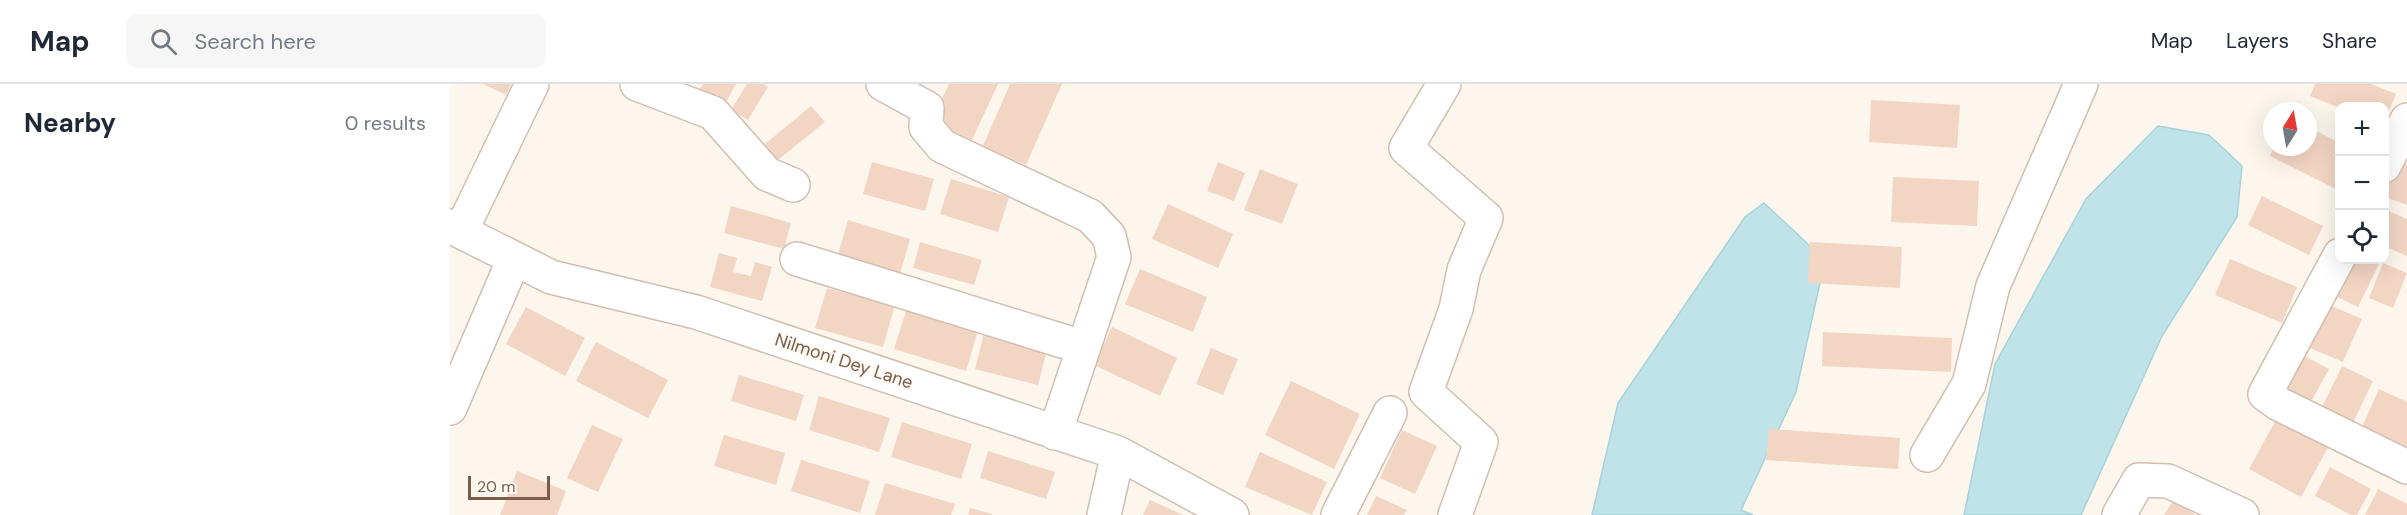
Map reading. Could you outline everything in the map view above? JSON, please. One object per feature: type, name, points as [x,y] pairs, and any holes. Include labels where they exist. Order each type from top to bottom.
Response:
[{"type":"street","points":[[455,228],[532,84]]},
{"type":"street","points":[[638,84],[713,113],[768,174],[793,185]]},
{"type":"street","points":[[883,84],[932,96],[926,128],[942,146],[1090,216],[1109,236],[1114,257],[1082,347],[1055,434]]},
{"type":"street","points":[[1443,84],[1406,148],[1486,218],[1464,270],[1456,309],[1426,392],[1481,441],[1455,515]]},
{"type":"street","points":[[1927,455],[1969,384],[1993,286],[2081,84]]},
{"type":"street","points":[[2389,158],[2407,120]]},
{"type":"street","name":"Nilmoni Dey Lane","points":[[455,228],[551,277],[732,323],[1055,434],[1118,453],[1232,515]]},
{"type":"street","points":[[450,408],[514,259]]},
{"type":"street","points":[[797,259],[1082,347]]},
{"type":"street","points":[[2335,264],[2265,394],[2279,404],[2407,466]]},
{"type":"street","points":[[1338,515],[1390,413]]},
{"type":"street","points":[[1104,515],[1118,453]]},
{"type":"street","points":[[2119,515],[2139,480],[2168,481],[2242,515]]},
{"type":"water","points":[[2158,126],[2209,135],[2242,166],[2237,217],[2162,336],[2081,515],[1964,515],[1995,364],[2086,199]]},
{"type":"water","points":[[1764,203],[1825,260],[1796,392],[1741,510],[1753,515],[1592,515],[1618,403],[1745,217]]},
{"type":"building","points":[[483,84],[511,84],[506,95]]},
{"type":"building","points":[[703,84],[736,84],[724,106],[699,91]]},
{"type":"building","points":[[747,84],[763,84],[768,87],[748,120],[731,110]]},
{"type":"building","points":[[949,84],[998,84],[972,140],[931,121]]},
{"type":"building","points":[[1010,84],[1062,84],[1026,165],[983,146]]},
{"type":"building","points":[[2315,84],[2371,84],[2396,94],[2389,111],[2389,102],[2335,102],[2335,106],[2310,96]]},
{"type":"building","points":[[1871,100],[1960,105],[1957,148],[1869,142]]},
{"type":"building","points":[[811,106],[825,122],[778,160],[765,144]]},
{"type":"building","points":[[2317,132],[2335,140],[2335,188],[2270,156],[2317,156]]},
{"type":"building","points":[[2397,161],[2407,164],[2407,205],[2389,198],[2389,185]]},
{"type":"building","points":[[872,162],[934,179],[925,211],[863,194]]},
{"type":"building","points":[[1218,162],[1245,173],[1234,201],[1207,191]]},
{"type":"building","points":[[1260,169],[1298,184],[1282,224],[1244,210]]},
{"type":"building","points":[[1893,177],[1979,181],[1977,226],[1891,222]]},
{"type":"building","points":[[951,179],[1009,197],[998,232],[940,214]]},
{"type":"building","points":[[2262,196],[2323,226],[2309,255],[2248,225]]},
{"type":"building","points":[[1168,204],[1233,234],[1218,268],[1152,239]]},
{"type":"building","points":[[731,206],[791,223],[784,249],[724,233]]},
{"type":"building","points":[[2389,211],[2407,219],[2407,256],[2389,248]]},
{"type":"building","points":[[848,220],[910,239],[899,277],[837,258]]},
{"type":"building","points":[[920,242],[982,260],[974,285],[913,268]]},
{"type":"building","points":[[1810,242],[1902,247],[1900,288],[1808,283]]},
{"type":"building","points":[[719,253],[737,258],[733,272],[751,276],[755,262],[772,267],[762,301],[710,287]]},
{"type":"building","points":[[2230,259],[2297,287],[2282,323],[2215,295]]},
{"type":"building","points":[[2341,264],[2379,264],[2358,307],[2327,292]]},
{"type":"building","points":[[2383,264],[2407,273],[2393,308],[2369,298]]},
{"type":"building","points":[[1140,269],[1207,297],[1193,332],[1125,304]]},
{"type":"building","points":[[827,288],[860,297],[862,288],[897,298],[883,347],[815,328]]},
{"type":"building","points":[[909,302],[980,324],[966,371],[894,349]]},
{"type":"building","points":[[2322,302],[2362,319],[2343,362],[2303,345]]},
{"type":"building","points":[[526,307],[585,338],[565,376],[506,344]]},
{"type":"building","points":[[1112,327],[1177,358],[1160,396],[1094,365]]},
{"type":"building","points":[[1823,332],[1952,338],[1951,372],[1822,366]]},
{"type":"building","points":[[984,333],[1047,350],[1038,385],[975,369]]},
{"type":"building","points":[[596,342],[668,380],[648,418],[576,381]]},
{"type":"building","points":[[1211,348],[1238,359],[1223,395],[1196,384]]},
{"type":"building","points":[[2297,352],[2329,369],[2306,411],[2275,395]]},
{"type":"building","points":[[2342,366],[2373,381],[2351,427],[2320,411]]},
{"type":"building","points":[[739,375],[804,395],[796,421],[731,401]]},
{"type":"building","points":[[1291,381],[1360,414],[1334,469],[1265,435]]},
{"type":"building","points":[[2379,389],[2407,402],[2407,448],[2362,427]]},
{"type":"building","points":[[819,396],[890,418],[879,452],[809,430]]},
{"type":"building","points":[[2278,416],[2330,444],[2301,497],[2249,469]]},
{"type":"building","points":[[902,422],[972,444],[961,479],[891,457]]},
{"type":"building","points":[[592,425],[623,439],[598,492],[567,478]]},
{"type":"building","points":[[1769,429],[1900,438],[1898,469],[1766,460]]},
{"type":"building","points":[[1402,430],[1437,446],[1415,494],[1380,478]]},
{"type":"building","points":[[724,435],[785,453],[776,485],[714,466]]},
{"type":"building","points":[[988,451],[1055,472],[1046,499],[980,478]]},
{"type":"building","points":[[1260,452],[1327,482],[1312,515],[1245,487]]},
{"type":"building","points":[[801,460],[870,481],[860,513],[791,491]]},
{"type":"building","points":[[2330,467],[2371,489],[2357,515],[2351,515],[2315,496]]},
{"type":"building","points":[[517,471],[566,491],[557,515],[500,515]]},
{"type":"building","points":[[885,483],[955,504],[951,515],[875,515]]},
{"type":"building","points":[[2378,489],[2407,504],[2407,515],[2365,515]]},
{"type":"building","points":[[1376,496],[1407,510],[1404,515],[1367,515]]},
{"type":"building","points":[[1150,500],[1183,515],[1143,515]]},
{"type":"building","points":[[2173,501],[2196,515],[2164,515]]},
{"type":"building","points":[[970,508],[992,514],[992,515],[968,515]]}]
